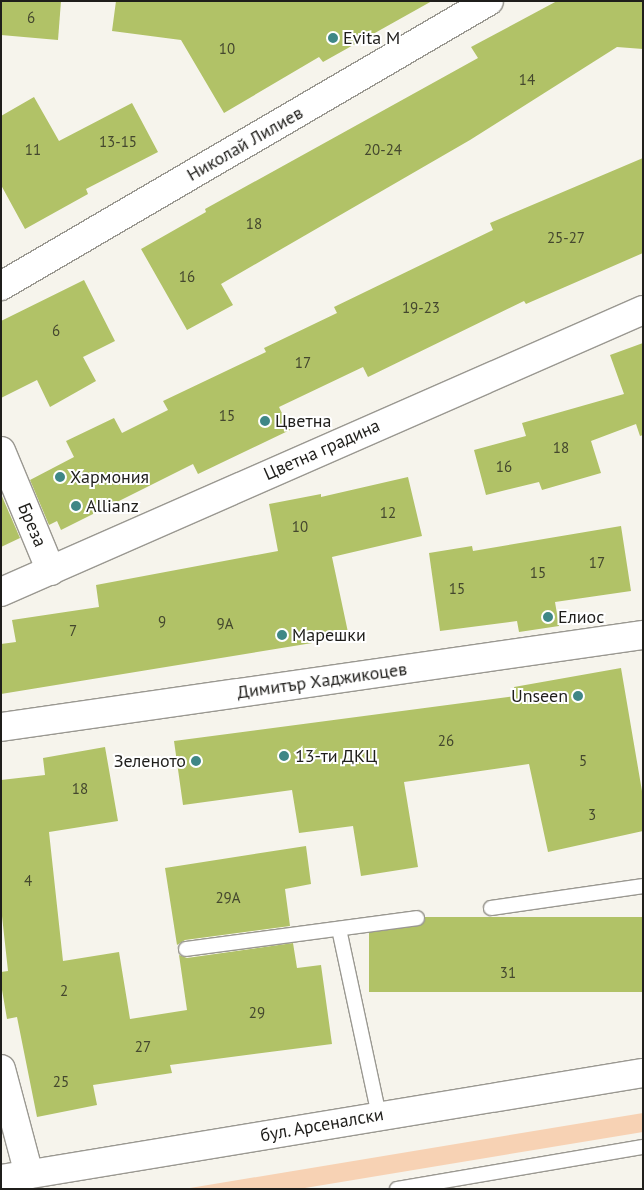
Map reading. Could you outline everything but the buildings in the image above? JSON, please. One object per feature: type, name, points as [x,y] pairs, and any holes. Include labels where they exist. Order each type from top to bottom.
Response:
[{"type":"street","name":"Николай Лилиев","points":[[1,286],[489,1]]},
{"type":"street","name":"Цветна градина","points":[[1,592],[643,310]]},
{"type":"street","name":"Бреза","points":[[1,450],[51,571]]},
{"type":"street","name":"Димитър Хаджикоцев","points":[[1,727],[643,635]]},
{"type":"street","points":[[1,1069],[29,1174]]},
{"type":"street","name":"бул. Арсеналски","points":[[1,1179],[379,1115],[643,1073]]},
{"type":"lane","points":[[491,908],[643,886]]},
{"type":"lane","points":[[186,949],[417,918]]},
{"type":"lane","points":[[340,929],[379,1115]]},
{"type":"lane","points":[[396,1189],[643,1147]]},
{"type":"shaded area","points":[[643,1113],[643,1132],[299,1189],[184,1189]]},
{"type":"place","name":"Evita M","points":[[333,38]]},
{"type":"place","name":"Цветна","points":[[265,421]]},
{"type":"place","name":"Хармония","points":[[60,477]]},
{"type":"place","name":"Allianz","points":[[76,506]]},
{"type":"place","name":"Елиос","points":[[548,617]]},
{"type":"place","name":"Марешки","points":[[282,635]]},
{"type":"place","name":"Unseen","points":[[578,696]]},
{"type":"place","name":"13-ти ДКЦ","points":[[284,756]]},
{"type":"place","name":"Зеленото","points":[[196,761]]}]
